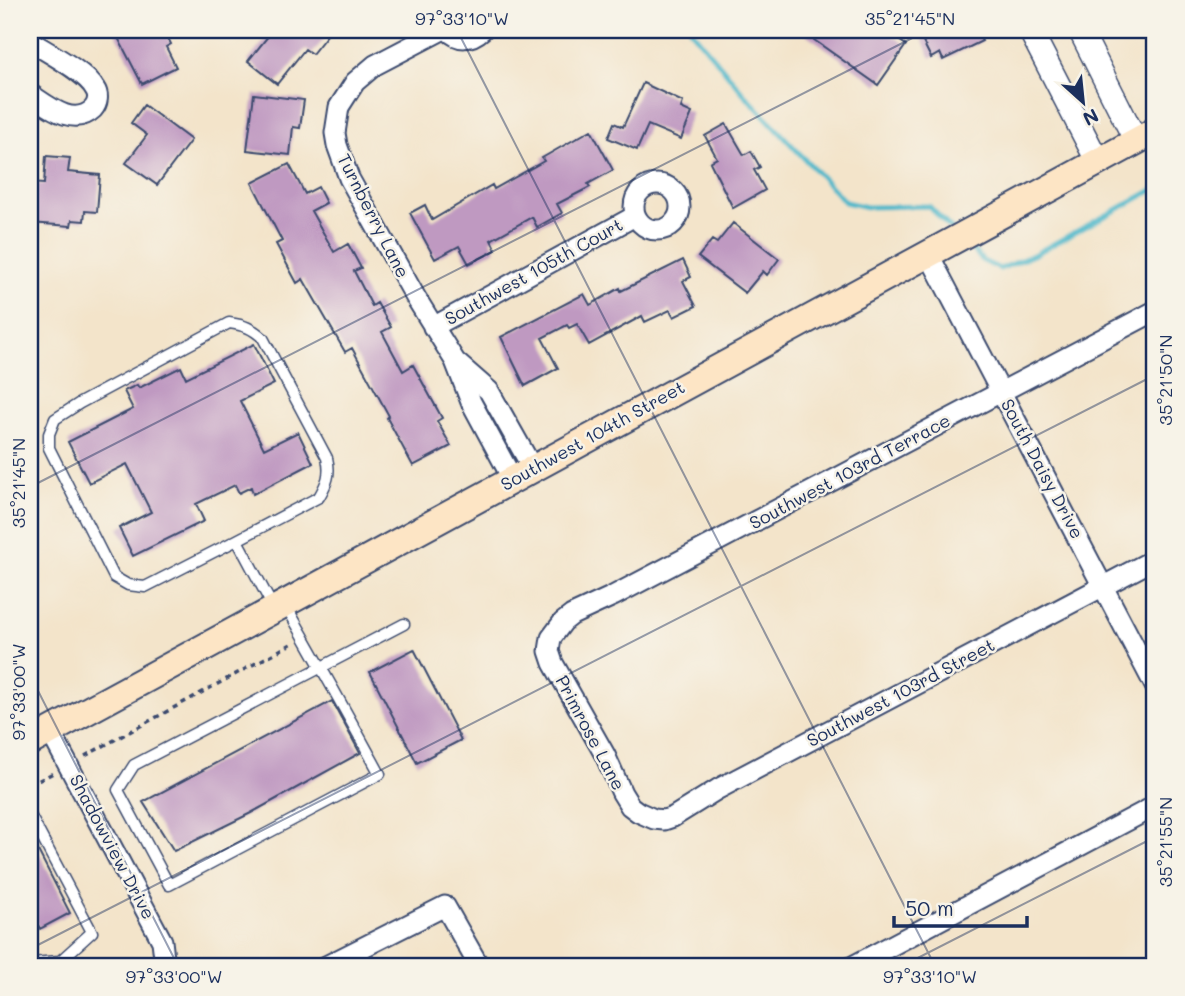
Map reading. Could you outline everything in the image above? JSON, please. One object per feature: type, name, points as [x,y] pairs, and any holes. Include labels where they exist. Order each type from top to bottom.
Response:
[{"type":"main road","name":"Southwest 104th Street","points":[[40,736],[1146,136]]},
{"type":"street","name":"Turnberry Lane","points":[[442,30],[365,72],[355,82],[340,107],[335,132],[340,158],[349,178],[455,361],[471,402],[523,475]]},
{"type":"street","points":[[448,30],[466,38],[481,30]]},
{"type":"street","points":[[1030,30],[1098,162]]},
{"type":"street","points":[[1080,30],[1146,136]]},
{"type":"street","points":[[30,41],[86,78],[97,91],[98,98],[93,109],[73,116],[63,115],[30,94]]},
{"type":"street","name":"Southwest 105th Court","points":[[433,327],[635,216]]},
{"type":"street","name":"South Daisy Drive","points":[[938,248],[1002,392],[1155,685]]},
{"type":"street","name":"Southwest 103rd Terrace","points":[[551,638],[572,615],[613,596],[1155,311]]},
{"type":"street","name":"Southwest 103rd Street","points":[[647,817],[664,820],[673,817],[718,789],[1155,559]]},
{"type":"street","name":"Primrose Lane","points":[[551,638],[553,663],[605,755],[622,793],[630,806],[647,817]]},
{"type":"street","name":"Shadowview Drive","points":[[40,736],[162,941],[164,966]]},
{"type":"street","points":[[853,966],[1155,806]]},
{"type":"street","points":[[326,966],[445,905],[479,966]]},
{"type":"lane","points":[[229,323],[253,329],[263,338],[327,458],[330,470],[327,484],[319,497],[237,540],[145,587],[128,585],[114,577],[49,448],[49,434],[55,419],[229,323]]},
{"type":"lane","points":[[237,540],[280,606],[304,637],[321,668],[380,774],[169,885],[118,790],[134,765],[321,668],[404,624]]},
{"type":"lane","points":[[30,815],[33,829],[92,932],[60,961],[30,963]]},
{"type":"path","points":[[81,758],[304,637]]},
{"type":"building","points":[[114,30],[164,30],[171,44],[166,47],[176,67],[142,84]]},
{"type":"building","points":[[273,30],[331,30],[312,54],[305,49],[277,84],[248,61]]},
{"type":"building","points":[[800,30],[884,30],[906,45],[878,85]]},
{"type":"building","points":[[917,30],[976,30],[982,41],[943,60],[940,53],[931,58]]},
{"type":"building","points":[[643,83],[683,102],[681,108],[692,113],[681,139],[648,125],[637,150],[608,138],[614,123],[623,127]]},
{"type":"building","points":[[254,94],[304,100],[300,128],[293,127],[290,155],[247,150]]},
{"type":"building","points":[[144,105],[191,140],[157,185],[126,163],[147,135],[131,123]]},
{"type":"building","points":[[726,124],[744,155],[751,151],[760,167],[754,170],[765,190],[733,208],[710,162],[717,158],[705,136]]},
{"type":"building","points":[[591,130],[613,170],[588,184],[590,187],[557,204],[562,213],[537,227],[532,217],[491,240],[496,250],[469,264],[459,246],[435,259],[410,213],[425,205],[432,220],[492,185],[494,189],[544,161],[542,158]]},
{"type":"building","points":[[46,156],[70,158],[68,172],[100,175],[97,212],[85,211],[84,221],[72,220],[71,226],[30,223],[30,183],[44,184]]},
{"type":"building","points":[[289,164],[305,194],[318,187],[326,203],[311,211],[334,252],[348,244],[361,268],[354,271],[372,306],[377,303],[391,327],[382,332],[403,371],[413,365],[442,418],[437,421],[451,446],[413,466],[352,348],[345,352],[303,279],[297,283],[276,244],[282,241],[252,183]]},
{"type":"building","points":[[733,223],[779,259],[767,275],[763,271],[745,293],[698,257],[712,240],[717,243]]},
{"type":"building","points":[[683,260],[691,277],[683,281],[696,306],[674,317],[670,310],[645,322],[642,316],[589,345],[577,324],[569,328],[567,325],[542,338],[558,368],[525,386],[501,337],[584,294],[590,305],[620,288],[621,291]]},
{"type":"building","points":[[254,344],[274,384],[240,401],[264,449],[298,432],[313,463],[253,494],[251,487],[239,493],[235,485],[196,504],[204,521],[133,556],[119,528],[151,512],[127,464],[89,483],[68,442],[133,409],[124,391],[137,385],[139,388],[181,367],[186,378]]},
{"type":"building","points":[[414,649],[461,740],[417,763],[370,672]]},
{"type":"building","points":[[332,701],[360,753],[251,813],[174,851],[143,802]]},
{"type":"building","points":[[30,835],[70,913],[40,929],[30,909]]},
{"type":"waterway","points":[[691,30],[745,95],[845,202],[867,207],[929,206],[954,232]]},
{"type":"waterway","points":[[966,243],[983,261],[1000,269],[1033,255],[1155,189]]}]
